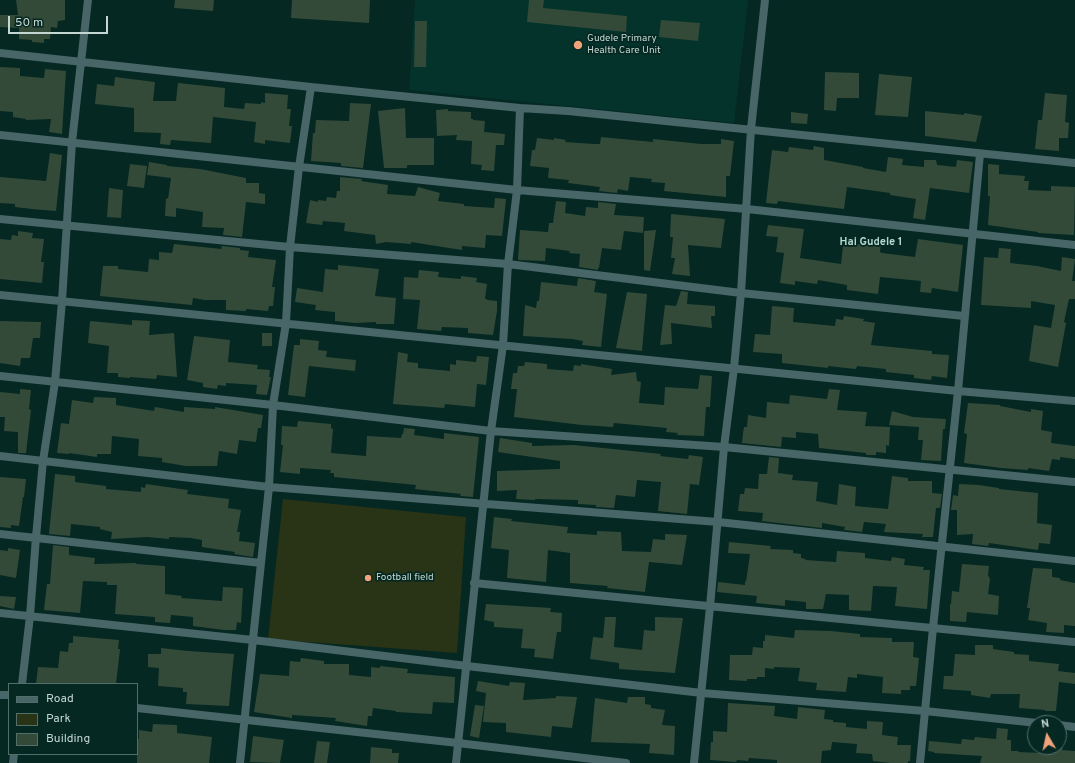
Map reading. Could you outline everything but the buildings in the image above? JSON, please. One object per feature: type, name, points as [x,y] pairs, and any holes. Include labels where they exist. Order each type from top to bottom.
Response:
[{"type":"street","points":[[22,683],[30,616],[43,461],[55,382],[62,301],[72,142],[88,0]]},
{"type":"street","points":[[694,763],[702,693],[724,447],[734,368],[741,293],[751,129],[765,0]]},
{"type":"street","points":[[0,53],[311,87],[751,129],[980,154],[1075,162]]},
{"type":"street","points":[[240,763],[269,487],[273,405],[286,323],[290,247],[299,167],[311,87]]},
{"type":"street","points":[[456,763],[491,431],[503,345],[508,264],[517,190],[520,108]]},
{"type":"street","points":[[0,135],[517,190],[747,209],[1075,245]]},
{"type":"street","points":[[920,763],[932,628],[958,391],[980,154]]},
{"type":"street","points":[[0,219],[290,247],[508,264],[741,293],[964,316]]},
{"type":"street","points":[[0,295],[958,391],[1075,401]]},
{"type":"street","points":[[0,376],[273,405],[491,431],[724,447],[1075,482]]},
{"type":"street","points":[[0,456],[269,487],[718,522],[1075,561]]},
{"type":"street","points":[[0,534],[261,563]]},
{"type":"street","points":[[474,583],[1075,642]]},
{"type":"street","points":[[0,614],[253,640],[702,693],[925,711],[1027,722]]},
{"type":"street","points":[[138,708],[626,763]]},
{"type":"shaded area","name":"Gudele Primary Health Care Unit","points":[[415,0],[748,0],[734,123],[409,90]]},
{"type":"green space","name":"Football field","points":[[283,499],[466,517],[457,653],[268,639]]},
{"type":"place","name":"Gudele Primary Health Care Unit","points":[[578,45]]},
{"type":"place","name":"Football field","points":[[368,578]]},
{"type":"district","name":"Hai Gudele 1","points":[[871,243]]}]
